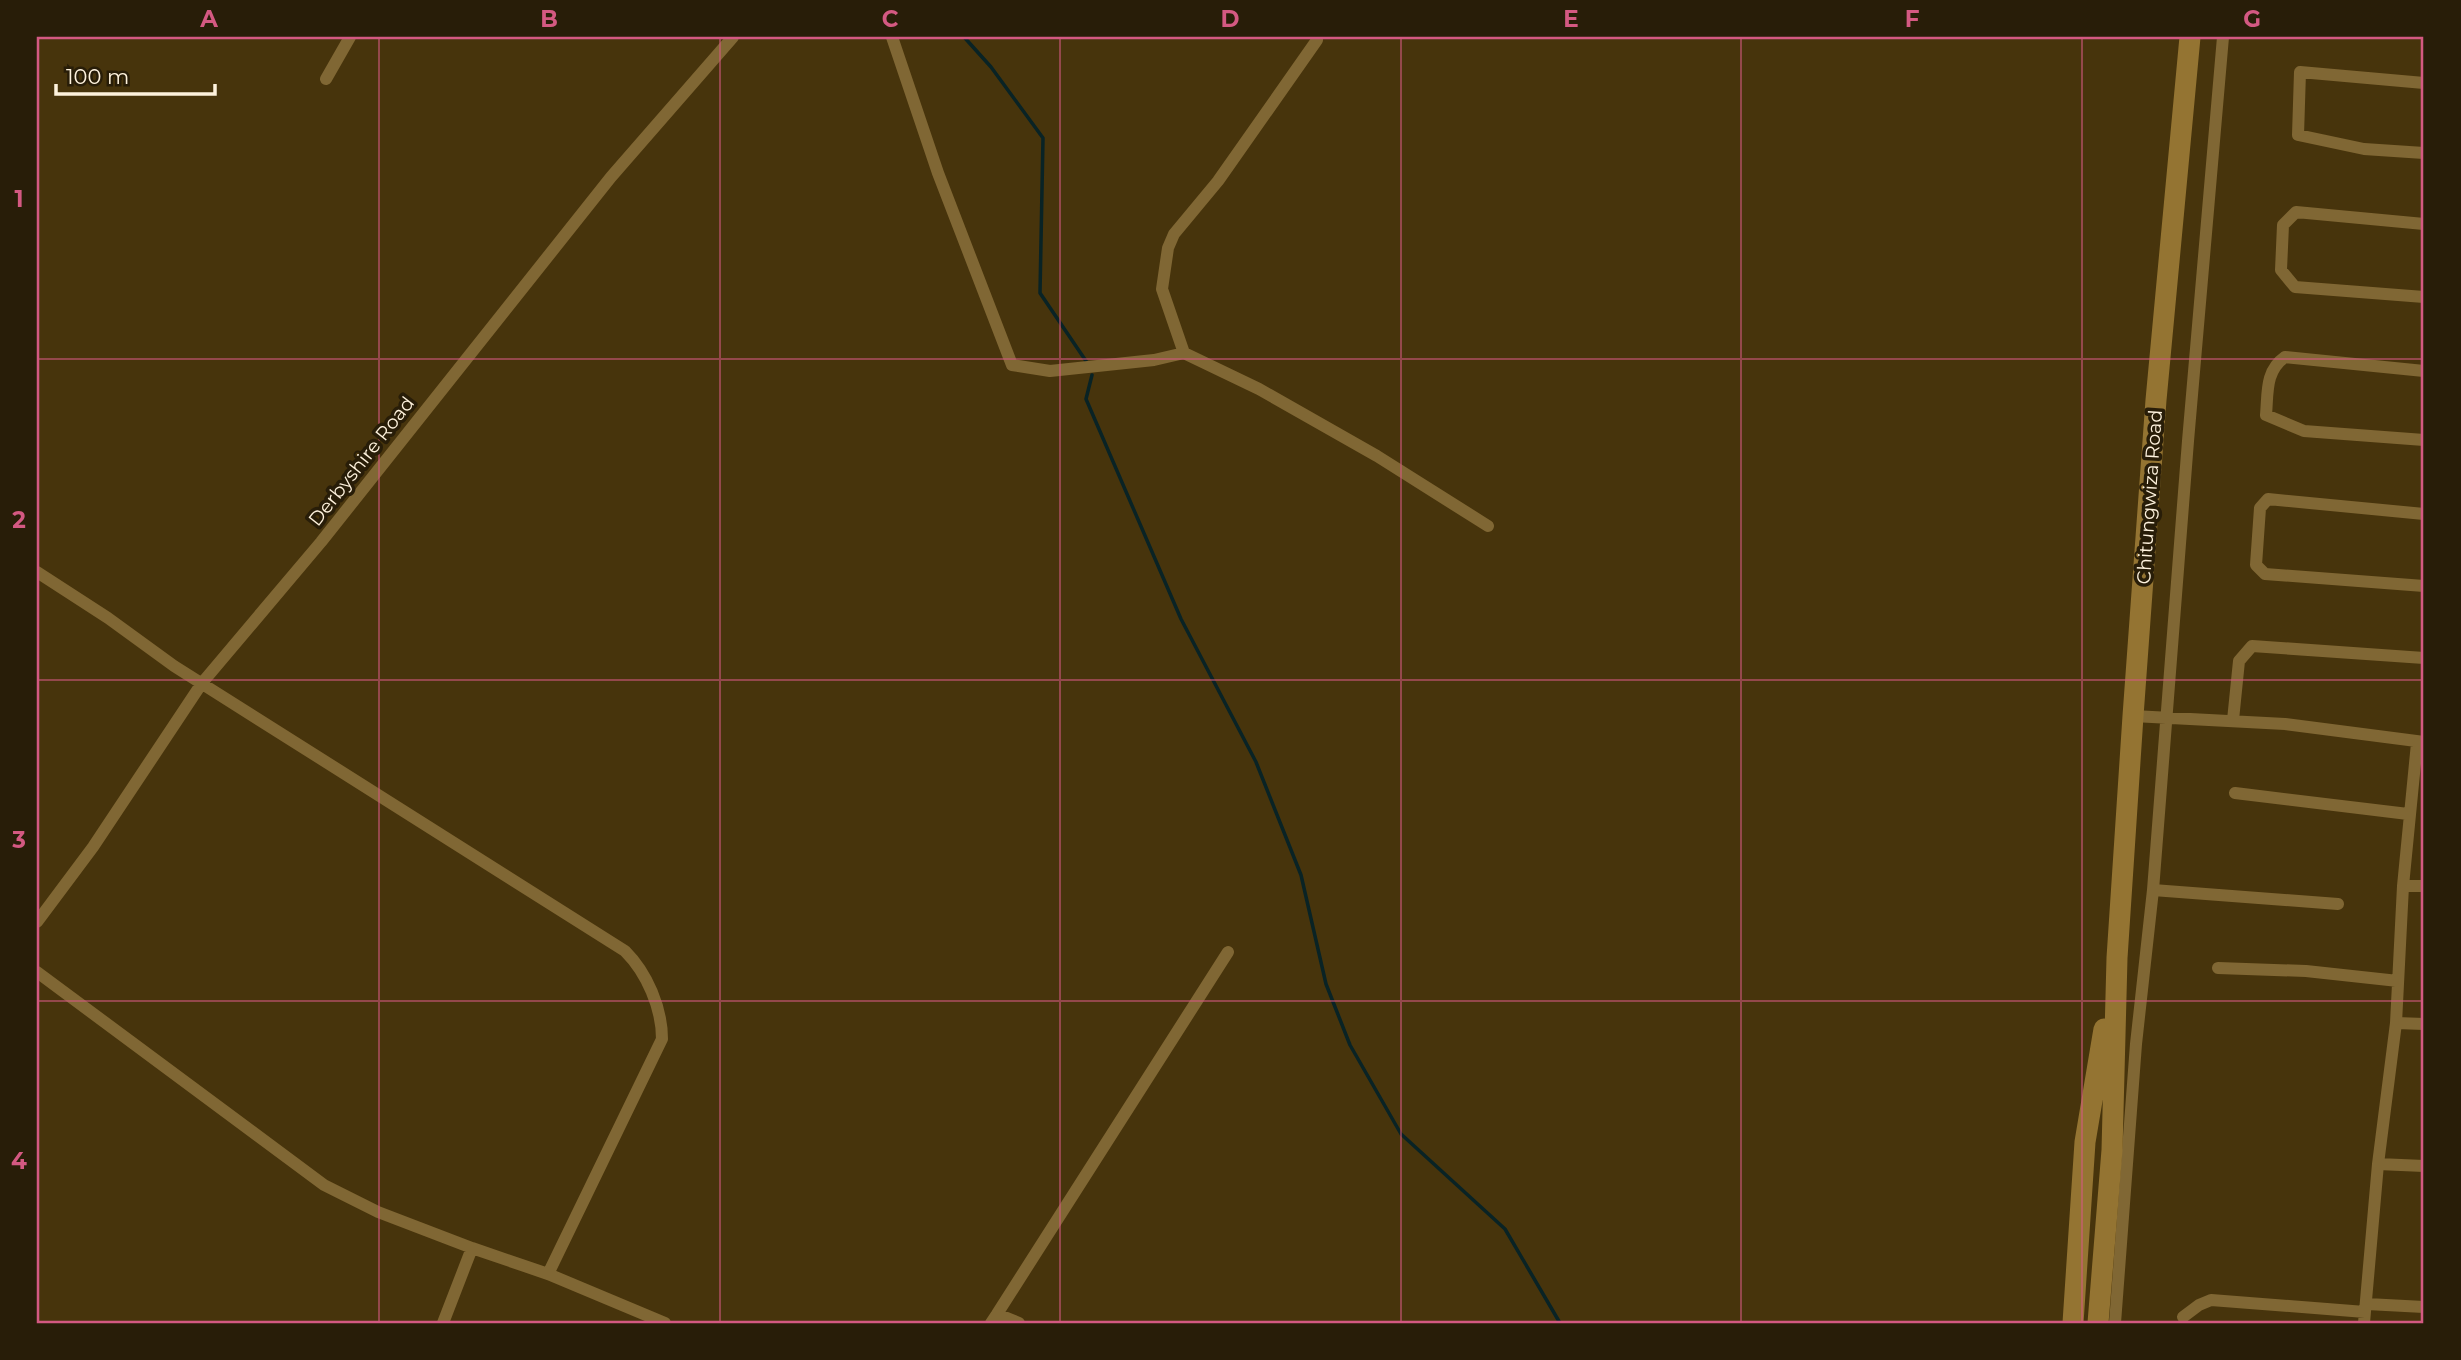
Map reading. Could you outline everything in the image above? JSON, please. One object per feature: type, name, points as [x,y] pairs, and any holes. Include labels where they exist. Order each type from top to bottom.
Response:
[{"type":"main road","name":"Chitungwiza Road","points":[[2117,958],[2154,426],[2190,37]]},
{"type":"main road","points":[[2073,1323],[2085,1142],[2117,958]]},
{"type":"main road","points":[[2098,1323],[2112,1150],[2117,958]]},
{"type":"street","points":[[326,79],[350,37]]},
{"type":"street","name":"Derbyshire Road","points":[[37,922],[93,847],[202,683],[321,542],[611,177],[733,37]]},
{"type":"street","points":[[892,37],[938,173],[1012,365],[1050,371],[1154,360],[1184,353],[1294,409],[1377,456],[1489,526]]},
{"type":"street","points":[[2115,1323],[2136,1044],[2153,890],[2223,37]]},
{"type":"street","points":[[1184,353],[1162,289],[1168,248],[1174,234],[1219,181],[1317,40]]},
{"type":"street","points":[[2424,83],[2300,72],[2298,135],[2364,149],[2424,153]]},
{"type":"street","points":[[2424,224],[2296,212],[2283,225],[2281,270],[2295,287],[2424,297]]},
{"type":"street","points":[[2424,371],[2285,358],[2274,365],[2268,382],[2266,415],[2304,431],[2424,440]]},
{"type":"street","points":[[2424,514],[2268,499],[2259,508],[2256,565],[2265,574],[2424,586]]},
{"type":"street","points":[[37,572],[202,683],[625,951],[640,968],[659,1014],[662,1039],[548,1274]]},
{"type":"street","points":[[2233,720],[2239,661],[2252,646],[2424,658]]},
{"type":"street","points":[[2133,716],[2285,724],[2421,742],[2408,814],[2396,1023],[2378,1164],[2365,1313]]},
{"type":"street","points":[[2235,793],[2408,814]]},
{"type":"street","points":[[2403,886],[2424,886]]},
{"type":"street","points":[[2153,890],[2338,904]]},
{"type":"street","points":[[1020,1323],[994,1318],[1228,952]]},
{"type":"street","points":[[2218,968],[2306,971],[2398,981]]},
{"type":"street","points":[[37,972],[324,1185],[378,1212],[548,1274],[666,1323]]},
{"type":"street","points":[[2396,1023],[2424,1024]]},
{"type":"street","points":[[2378,1164],[2424,1166]]},
{"type":"street","points":[[443,1323],[472,1248]]},
{"type":"street","points":[[2183,1317],[2211,1300],[2365,1313],[2424,1307]]},
{"type":"waterway","points":[[964,37],[991,67],[1043,138],[1040,293],[1086,361]]},
{"type":"waterway","points":[[1092,375],[1086,399],[1181,619],[1256,762],[1301,875],[1326,984],[1350,1045],[1401,1134],[1505,1229],[1560,1323]]}]
